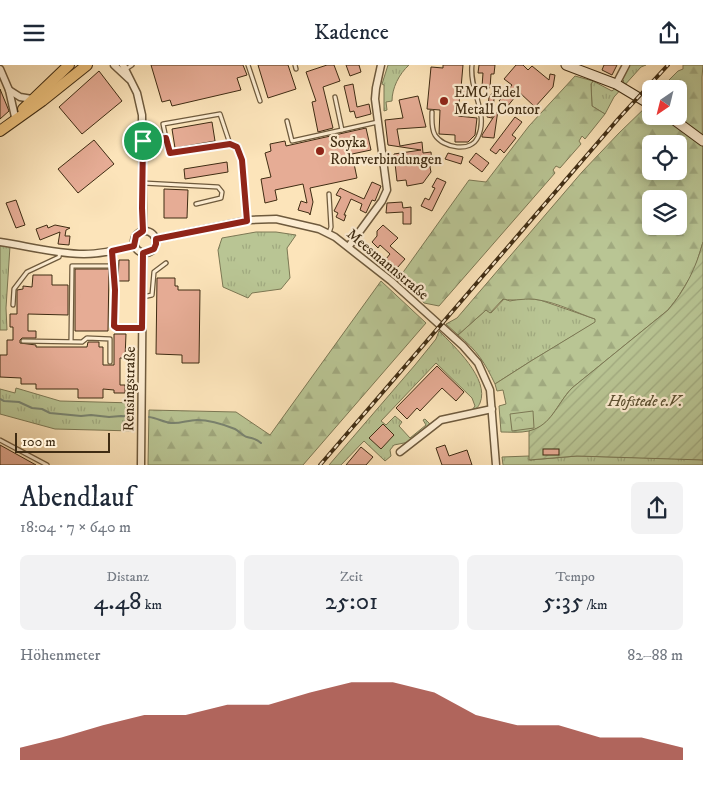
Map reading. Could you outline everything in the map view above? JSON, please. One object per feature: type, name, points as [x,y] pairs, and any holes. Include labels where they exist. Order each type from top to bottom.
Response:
[{"type":"main road","points":[[12,121],[32,99],[69,65]]},
{"type":"main road","points":[[0,131],[87,65]]},
{"type":"street","points":[[114,65],[126,68],[141,107],[143,231]]},
{"type":"street","points":[[350,247],[382,201],[387,190],[378,122],[376,88],[381,65]]},
{"type":"street","points":[[566,65],[616,83],[642,99]]},
{"type":"street","points":[[616,83],[626,65]]},
{"type":"street","points":[[0,69],[9,90],[12,121]]},
{"type":"street","points":[[9,90],[20,97],[32,99]]},
{"type":"street","points":[[681,125],[703,141]]},
{"type":"street","name":"Meesmannstraße","points":[[156,239],[247,221],[276,219],[299,223],[329,234],[350,247],[391,281],[471,354],[478,363],[487,382],[492,409],[496,465]]},
{"type":"street","points":[[143,231],[151,232],[156,239],[154,249],[143,253],[134,246],[136,236],[143,231]]},
{"type":"street","points":[[0,242],[85,254],[134,246]]},
{"type":"street","name":"Rensingstraße","points":[[141,465],[143,253]]},
{"type":"street","points":[[400,452],[441,420],[492,409]]},
{"type":"lane","points":[[248,65],[260,101]]},
{"type":"lane","points":[[432,112],[431,125],[435,135],[440,140],[448,145],[466,147],[472,146],[475,143],[482,118],[471,75],[472,65]]},
{"type":"lane","points":[[335,97],[342,130]]},
{"type":"lane","points":[[230,144],[222,115],[220,114],[163,124],[170,153],[230,144],[237,147],[242,160],[247,221]]},
{"type":"lane","points":[[287,121],[292,141],[378,122]]},
{"type":"lane","points":[[143,141],[166,138]]},
{"type":"lane","points":[[142,183],[205,185],[218,187],[222,192],[221,198],[196,204]]},
{"type":"lane","points":[[328,194],[332,227],[329,234]]},
{"type":"lane","points":[[112,251],[114,326],[117,328],[142,328]]},
{"type":"lane","points":[[13,305],[14,289],[27,272],[59,257],[61,252]]},
{"type":"lane","points":[[143,297],[152,295],[154,272],[166,263]]},
{"type":"lane","points":[[71,341],[72,266],[113,266]]},
{"type":"lane","points":[[23,341],[82,342],[87,338],[110,339],[110,362]]},
{"type":"lane","points":[[0,440],[47,465]]},
{"type":"green space","points":[[388,65],[409,65],[399,77],[393,91],[392,101],[386,102],[387,110],[384,111],[384,85],[382,84]]},
{"type":"green space","points":[[629,65],[646,65],[641,67],[614,97],[605,114],[592,106],[591,84],[593,81],[612,91],[624,81],[622,79]]},
{"type":"green space","points":[[683,65],[703,65],[703,242],[694,271],[668,310],[572,388],[543,425],[526,432],[501,432],[499,406],[506,404],[503,390],[497,391],[495,384],[595,322],[595,319],[546,301],[503,299],[490,313],[486,310],[458,335],[446,324],[457,318],[582,172],[642,111],[642,125],[688,125],[688,80],[669,80],[678,71],[683,69]]},
{"type":"green space","points":[[575,76],[593,81],[591,84],[592,106],[605,114],[585,139],[582,136],[579,141],[581,144],[560,168],[556,166],[553,170],[555,173],[439,306],[424,303],[417,293],[399,278],[469,180],[486,182],[529,126]]},
{"type":"green space","points":[[256,232],[296,235],[287,248],[290,278],[281,289],[252,293],[248,298],[223,287],[218,250],[222,238]]},
{"type":"green space","name":"Hofstede e.V.","points":[[703,242],[703,460],[577,456],[529,460],[529,431],[543,424],[553,414],[572,388],[668,310],[680,295],[689,278]]},
{"type":"green space","points":[[0,246],[10,246],[6,308],[7,330],[0,330]]},
{"type":"green space","points":[[381,281],[426,323],[303,465],[148,465],[149,410],[236,412],[270,435]]},
{"type":"green space","points":[[524,298],[540,300],[595,319],[596,322],[495,384],[480,357],[458,335],[486,310],[491,313],[504,299],[510,301]]},
{"type":"green space","points":[[439,331],[461,354],[475,374],[482,394],[478,407],[472,410],[475,406],[472,398],[436,363],[381,421],[386,425],[395,416],[402,422],[399,426],[410,438],[426,425],[423,420],[425,419],[430,424],[409,442],[394,445],[390,450],[391,456],[385,461],[364,441],[341,465],[329,465],[415,365],[436,339]]},
{"type":"green space","points":[[16,388],[60,401],[134,403],[134,431],[55,429],[0,414],[0,389],[15,393]]},
{"type":"green space","points":[[533,411],[534,428],[512,431],[510,414]]},
{"type":"green space","points":[[529,456],[530,460],[577,456],[696,459],[703,460],[703,465],[503,465],[502,457]]},
{"type":"building","points":[[151,65],[243,65],[247,75],[237,78],[241,90],[172,106],[170,100],[162,102]]},
{"type":"building","points":[[258,65],[288,65],[296,89],[268,98]]},
{"type":"building","points":[[327,65],[334,65],[340,81],[323,87],[333,128],[318,132],[312,102],[316,101],[306,72]]},
{"type":"building","points":[[346,65],[359,65],[361,72],[350,76]]},
{"type":"building","name":"EMC Edel Metall Contor","points":[[443,65],[463,65],[461,88],[471,88],[471,94],[460,93],[458,116],[477,118],[475,135],[468,142],[455,142],[455,135],[439,134],[440,110],[427,109],[431,67],[443,68]]},
{"type":"building","points":[[479,65],[495,65],[494,74],[491,74],[490,88],[482,87],[483,73],[478,73]]},
{"type":"building","points":[[516,65],[523,65],[528,70],[532,66],[549,80],[550,74],[555,75],[553,87],[535,107],[519,92],[507,107],[499,101],[512,85],[504,79]]},
{"type":"building","points":[[604,65],[617,65],[612,75],[602,70]]},
{"type":"building","points":[[99,71],[122,101],[82,134],[59,107]]},
{"type":"building","points":[[353,84],[357,107],[369,104],[371,114],[356,118],[354,111],[350,112],[344,86]]},
{"type":"building","points":[[0,89],[9,111],[0,119]]},
{"type":"building","points":[[495,90],[492,118],[487,117],[489,97]]},
{"type":"building","points":[[418,96],[426,127],[397,129],[400,146],[422,142],[423,153],[431,152],[431,172],[423,183],[407,186],[406,180],[397,181],[394,154],[421,150],[388,145],[385,120],[403,118],[399,100]]},
{"type":"building","points":[[498,110],[494,138],[482,137],[482,135]]},
{"type":"building","points":[[515,117],[522,122],[512,135],[516,138],[504,153],[500,149],[496,154],[490,150]]},
{"type":"building","points":[[212,122],[215,141],[175,148],[172,129]]},
{"type":"building","points":[[366,128],[371,150],[352,154],[357,178],[310,188],[313,202],[310,215],[298,210],[301,201],[307,203],[303,184],[275,190],[277,200],[265,203],[261,179],[271,177],[265,153],[271,151],[270,144],[285,141],[286,146]]},
{"type":"building","points":[[94,140],[114,164],[78,193],[58,169]]},
{"type":"building","points":[[448,153],[463,157],[461,164],[445,159]]},
{"type":"building","points":[[476,153],[489,163],[482,172],[469,162]]},
{"type":"building","points":[[227,162],[228,172],[185,179],[184,169]]},
{"type":"building","points":[[437,178],[446,182],[432,211],[421,206],[425,198],[429,200],[435,188],[432,187]]},
{"type":"building","points":[[372,182],[381,186],[375,201],[372,200],[366,213],[360,210],[362,204],[351,199],[344,215],[346,215],[344,221],[336,217],[338,213],[334,211],[341,197],[336,195],[340,188],[364,199]]},
{"type":"building","points":[[164,189],[188,190],[187,218],[164,218]]},
{"type":"building","points":[[16,200],[25,225],[16,228],[6,203]]},
{"type":"building","points":[[402,202],[403,208],[411,207],[411,224],[403,224],[403,212],[386,213],[387,203]]},
{"type":"building","points":[[47,225],[48,228],[55,225],[70,228],[66,230],[65,236],[70,236],[69,245],[58,244],[60,232],[40,240],[36,229]]},
{"type":"building","points":[[383,225],[398,238],[390,246],[405,259],[397,268],[386,259],[390,254],[380,245],[378,248],[372,242],[377,236],[377,231]]},
{"type":"building","points":[[119,260],[129,260],[129,281],[118,281]]},
{"type":"building","points":[[75,269],[109,269],[108,331],[75,331]]},
{"type":"building","points":[[33,275],[52,275],[52,285],[68,285],[68,315],[28,314],[28,331],[36,331],[36,338],[22,338],[20,343],[36,345],[36,347],[87,347],[88,342],[99,342],[99,347],[103,347],[103,365],[114,365],[114,334],[126,334],[125,358],[120,358],[120,385],[125,385],[125,393],[114,393],[114,390],[103,389],[103,398],[78,398],[78,389],[36,389],[36,384],[21,384],[21,378],[0,377],[0,355],[7,355],[7,340],[13,340],[10,314],[17,314],[17,290],[23,289],[23,286],[32,287]]},
{"type":"building","points":[[157,278],[175,278],[175,286],[178,286],[178,290],[200,290],[199,363],[182,363],[182,355],[156,354]]},
{"type":"building","points":[[437,366],[464,392],[456,401],[442,388],[420,411],[417,408],[407,419],[396,408]]},
{"type":"building","points":[[383,424],[394,435],[381,449],[369,438]]},
{"type":"building","points":[[0,445],[36,465],[0,465]]},
{"type":"building","points":[[445,445],[449,456],[467,450],[472,465],[442,465],[436,448]]},
{"type":"building","points":[[361,447],[373,457],[366,465],[346,465]]},
{"type":"building","points":[[543,449],[559,449],[559,455],[543,455]]},
{"type":"waterway","points":[[0,399],[19,402],[50,413],[81,416],[134,417]]},
{"type":"waterway","points":[[149,417],[171,423],[197,420],[221,424],[261,443]]},
{"type":"railway","points":[[320,465],[619,118],[668,65]]},
{"type":"place","name":"EMC Edel Metall Contor","points":[[444,101]]},
{"type":"place","name":"Soyka Rohrverbindungen","points":[[320,151]]},
{"type":"route","points":[[166,138],[170,153],[230,144],[237,147],[242,160],[247,221],[156,239],[154,249],[143,253],[142,328],[117,328],[114,326],[115,290],[112,251],[134,246],[136,236],[139,232],[143,231],[143,141],[166,138]]}]
